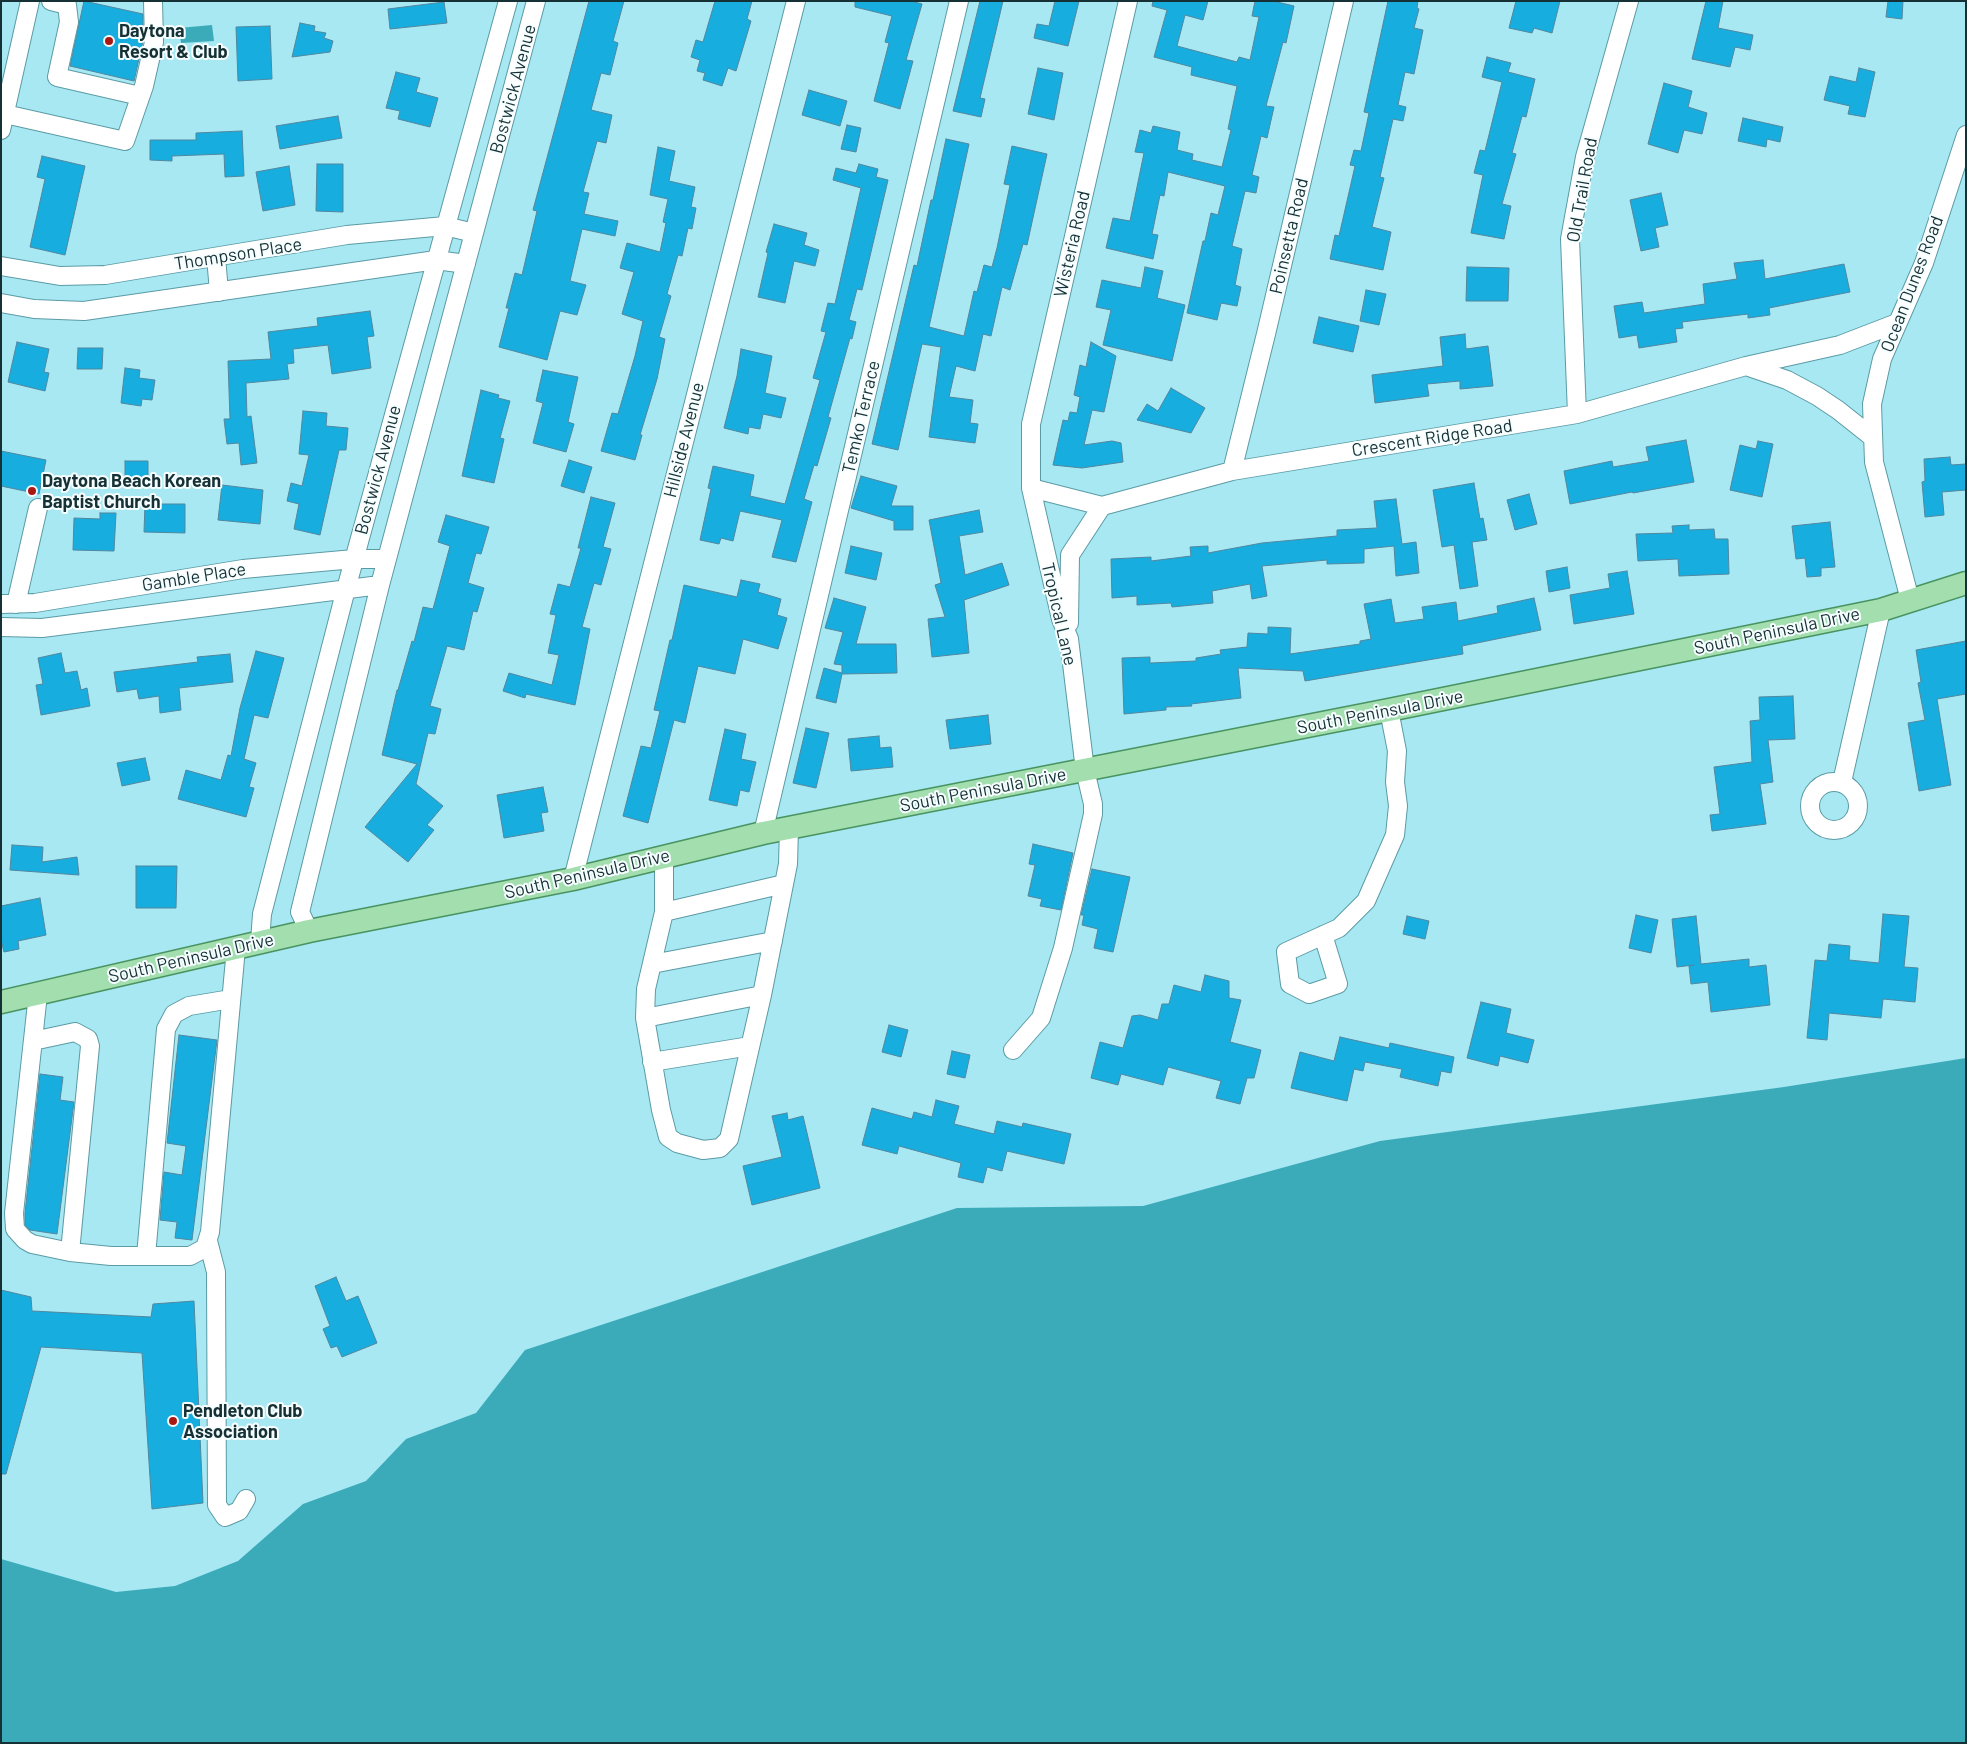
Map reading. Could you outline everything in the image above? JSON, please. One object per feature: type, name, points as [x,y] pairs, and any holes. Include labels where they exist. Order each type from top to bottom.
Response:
[{"type":"main road","name":"South Peninsula Drive","points":[[1,1002],[309,931],[573,879],[763,833],[1389,710],[1881,610],[1966,583]]},
{"type":"street","points":[[30,1],[3,122],[125,141],[144,86],[154,42],[153,1]]},
{"type":"street","points":[[51,1],[67,6],[69,22],[57,77],[140,96]]},
{"type":"street","name":"Bostwick Avenue","points":[[260,942],[262,914],[346,589],[508,1]]},
{"type":"street","name":"Bostwick Avenue","points":[[309,931],[300,912],[380,584],[536,1]]},
{"type":"street","name":"Hillside Avenue","points":[[573,879],[796,1]]},
{"type":"street","name":"Temko Terrace","points":[[763,833],[959,1]]},
{"type":"street","name":"Wisteria Road","points":[[1031,488],[1031,424],[1128,1]]},
{"type":"street","name":"Poinsetta Road","points":[[1232,471],[1344,1]]},
{"type":"street","name":"Old Trail Road","points":[[1577,414],[1570,239],[1585,157],[1628,1]]},
{"type":"street","name":"Ocean Dunes Road","points":[[1910,600],[1874,462],[1872,404],[1882,359],[1924,262],[1966,134]]},
{"type":"street","name":"Thompson Place","points":[[1,266],[60,276],[105,275],[347,236],[445,226],[474,233]]},
{"type":"street","points":[[216,257],[219,292]]},
{"type":"street","name":"Thompson Place","points":[[1,303],[34,309],[84,311],[436,260],[466,264]]},
{"type":"street","name":"Crescent Ridge Road","points":[[1102,506],[1232,471],[1577,414],[1746,366],[1840,345],[1897,323]]},
{"type":"street","points":[[1746,366],[1787,380],[1817,396],[1872,437]]},
{"type":"street","points":[[1031,488],[1102,506],[1070,555],[1069,639]]},
{"type":"street","name":"Tropical Lane","points":[[1013,1050],[1041,1018],[1063,948],[1093,814],[1093,804],[1085,770],[1069,639],[1061,619],[1031,488]]},
{"type":"street","points":[[8,604],[38,508]]},
{"type":"street","name":"Gamble Place","points":[[8,604],[35,603],[243,568],[354,559],[387,559]]},
{"type":"street","name":"Gamble Place","points":[[1,627],[42,628],[380,584]]},
{"type":"street","points":[[129,587],[133,616]]},
{"type":"street","points":[[1842,782],[1881,610]]},
{"type":"street","points":[[1323,935],[1340,928],[1366,901],[1395,835],[1398,806],[1395,782],[1397,751],[1389,710]]},
{"type":"street","points":[[664,857],[664,912],[646,989],[645,1018],[652,1062],[668,1137],[677,1143],[702,1150],[720,1148],[729,1139],[762,995],[788,864],[789,828]]},
{"type":"street","points":[[664,912],[784,884]]},
{"type":"street","points":[[652,964],[773,941]]},
{"type":"street","points":[[38,994],[13,1220],[15,1229],[32,1244],[70,1252],[111,1256],[190,1256],[205,1248],[208,1240],[236,948]]},
{"type":"street","points":[[645,1018],[762,995]]},
{"type":"street","points":[[146,1256],[166,1029],[174,1014],[188,1006],[231,999]]},
{"type":"street","points":[[33,1041],[75,1032],[88,1039],[90,1046],[70,1252]]},
{"type":"street","points":[[652,1062],[750,1046]]},
{"type":"street","points":[[208,1240],[216,1272],[216,1505],[225,1517],[239,1511],[246,1499]]},
{"type":"water","points":[[212,25],[214,41],[181,43],[179,28]]},
{"type":"water","points":[[1966,1058],[1966,1743],[1,1743],[1,1559],[116,1592],[175,1586],[238,1561],[303,1504],[366,1481],[406,1439],[476,1413],[525,1350],[957,1208],[1143,1206],[1380,1141],[1784,1087]]},
{"type":"building","name":"Daytona Resort & Club","points":[[84,1],[143,14],[143,41],[134,81],[70,66]]},
{"type":"building","points":[[589,1],[624,1],[613,41],[618,43],[610,75],[601,73],[591,110],[612,115],[606,143],[597,141],[583,192],[589,193],[584,214],[618,221],[615,236],[582,229],[570,281],[586,285],[577,315],[560,311],[547,360],[499,347],[509,308],[506,308],[515,273],[522,275],[537,211],[533,210]]},
{"type":"building","points":[[715,1],[752,1],[747,19],[751,21],[736,71],[728,68],[722,86],[703,80],[705,73],[697,71],[700,60],[691,57],[696,40],[703,42]]},
{"type":"building","points":[[855,1],[911,1],[922,4],[906,60],[913,61],[900,109],[874,101],[889,43],[885,42],[892,16],[855,7]]},
{"type":"building","points":[[980,1],[1003,1],[980,98],[985,99],[981,117],[953,111]]},
{"type":"building","points":[[1055,1],[1079,1],[1068,46],[1034,38],[1037,24],[1049,26]]},
{"type":"building","points":[[1153,1],[1208,1],[1203,20],[1185,15],[1177,46],[1237,62],[1239,57],[1250,60],[1259,17],[1252,16],[1255,1],[1273,1],[1294,6],[1286,43],[1283,42],[1266,106],[1274,107],[1267,138],[1261,136],[1252,175],[1259,177],[1256,193],[1245,191],[1232,246],[1242,249],[1235,285],[1241,287],[1237,306],[1221,303],[1217,320],[1187,313],[1211,213],[1218,215],[1225,186],[1168,172],[1164,196],[1160,195],[1152,234],[1158,235],[1153,259],[1106,248],[1113,218],[1130,221],[1144,153],[1135,152],[1140,130],[1151,133],[1153,126],[1180,132],[1177,150],[1193,154],[1192,160],[1222,167],[1231,130],[1228,129],[1237,86],[1191,75],[1192,67],[1154,57],[1167,10],[1152,6]]},
{"type":"building","points":[[1388,1],[1418,1],[1417,8],[1419,9],[1414,28],[1423,30],[1414,74],[1405,72],[1398,105],[1406,107],[1403,121],[1393,119],[1380,177],[1384,178],[1372,227],[1391,232],[1383,270],[1330,259],[1335,235],[1339,236],[1355,166],[1350,165],[1354,150],[1361,151],[1369,113],[1364,112]]},
{"type":"building","points":[[1516,1],[1560,1],[1552,33],[1534,28],[1532,33],[1509,28]]},
{"type":"building","points":[[1706,1],[1723,1],[1718,28],[1753,35],[1750,50],[1735,47],[1730,67],[1692,59]]},
{"type":"building","points":[[1888,1],[1903,1],[1902,19],[1886,17]]},
{"type":"building","points":[[444,2],[447,23],[390,29],[388,9]]},
{"type":"building","points":[[300,23],[315,26],[314,31],[326,33],[324,38],[333,41],[330,52],[292,57]]},
{"type":"building","points":[[270,26],[272,79],[238,81],[236,27]]},
{"type":"building","points":[[1487,57],[1511,63],[1508,72],[1535,79],[1526,117],[1522,116],[1512,153],[1516,154],[1502,204],[1511,206],[1504,239],[1471,233],[1483,175],[1474,173],[1480,150],[1485,151],[1502,82],[1482,77]]},
{"type":"building","points":[[1038,68],[1063,73],[1054,120],[1028,114]]},
{"type":"building","points":[[1859,68],[1875,72],[1865,117],[1848,114],[1850,106],[1824,100],[1830,76],[1856,82]]},
{"type":"building","points":[[396,72],[420,78],[416,92],[438,98],[430,127],[398,119],[400,111],[386,108]]},
{"type":"building","points":[[1664,83],[1692,91],[1688,107],[1707,113],[1702,134],[1684,130],[1678,153],[1648,144]]},
{"type":"building","points":[[809,90],[847,101],[840,126],[802,115]]},
{"type":"building","points":[[338,116],[342,138],[280,149],[276,126]]},
{"type":"building","points":[[1743,118],[1783,127],[1780,142],[1767,139],[1766,147],[1738,141]]},
{"type":"building","points":[[847,125],[861,128],[856,152],[841,149]]},
{"type":"building","points":[[242,131],[244,176],[225,177],[224,154],[172,156],[172,161],[150,160],[150,140],[196,140],[196,133]]},
{"type":"building","points":[[946,139],[969,144],[929,327],[964,336],[974,291],[977,292],[984,265],[992,267],[997,248],[1010,185],[1004,184],[1012,146],[1047,154],[1027,245],[1023,244],[1010,290],[1002,287],[991,336],[983,334],[975,371],[956,366],[949,397],[973,400],[970,423],[978,424],[975,443],[929,437],[941,347],[922,344],[898,450],[872,444],[914,265],[917,266]]},
{"type":"building","points":[[658,147],[675,151],[669,181],[695,187],[691,207],[696,208],[692,229],[688,228],[682,256],[678,255],[667,294],[671,296],[659,337],[665,339],[657,379],[640,435],[642,435],[635,460],[601,451],[612,413],[618,414],[643,321],[622,314],[634,272],[620,268],[627,243],[660,252],[666,223],[663,222],[668,199],[650,195]]},
{"type":"building","points":[[42,156],[85,166],[65,255],[30,247],[45,179],[37,177]]},
{"type":"building","points":[[317,164],[343,164],[343,212],[316,211]]},
{"type":"building","points":[[859,164],[878,169],[876,177],[888,180],[862,290],[857,289],[849,320],[856,322],[852,339],[850,338],[828,417],[831,418],[817,466],[814,465],[804,499],[812,502],[796,562],[772,557],[782,520],[740,511],[733,541],[721,538],[719,544],[700,540],[711,489],[708,488],[713,466],[754,475],[750,496],[785,504],[820,380],[813,378],[826,332],[821,331],[828,303],[835,304],[861,188],[833,180],[836,168],[856,173]]},
{"type":"building","points":[[289,166],[295,205],[263,211],[256,172]]},
{"type":"building","points":[[1661,193],[1668,225],[1655,228],[1659,247],[1641,251],[1630,200]]},
{"type":"building","points":[[774,224],[807,233],[804,245],[819,250],[815,266],[794,261],[785,303],[758,297],[768,253],[766,252]]},
{"type":"building","points":[[1763,260],[1765,279],[1844,264],[1850,292],[1769,308],[1770,315],[1748,318],[1748,314],[1682,322],[1683,328],[1675,329],[1677,342],[1639,348],[1637,335],[1619,338],[1614,306],[1642,302],[1644,313],[1705,304],[1703,284],[1737,279],[1734,263]]},
{"type":"building","points":[[1145,267],[1163,271],[1157,298],[1185,305],[1172,361],[1103,345],[1111,310],[1096,307],[1102,280],[1141,288]]},
{"type":"building","points":[[1467,267],[1509,268],[1508,301],[1466,301]]},
{"type":"building","points":[[1366,290],[1386,294],[1379,325],[1360,321]]},
{"type":"building","points":[[370,311],[374,336],[367,337],[371,368],[332,374],[328,345],[293,349],[294,363],[287,364],[289,379],[246,383],[247,417],[251,416],[257,463],[241,465],[239,443],[227,444],[224,419],[230,419],[228,361],[271,359],[268,332],[318,326],[317,318]]},
{"type":"building","points":[[1319,317],[1359,326],[1353,352],[1313,343]]},
{"type":"building","points":[[1465,334],[1466,349],[1488,346],[1493,386],[1460,389],[1460,381],[1427,384],[1429,396],[1375,403],[1372,375],[1443,366],[1440,337]]},
{"type":"building","points":[[17,342],[49,349],[44,372],[49,373],[45,391],[8,382]]},
{"type":"building","points":[[1091,342],[1116,356],[1104,412],[1092,410],[1084,445],[1112,441],[1121,443],[1123,462],[1082,468],[1053,465],[1063,420],[1068,421],[1070,412],[1077,413],[1080,397],[1074,395],[1080,365],[1086,367]]},
{"type":"building","points":[[78,348],[103,348],[102,369],[77,369]]},
{"type":"building","points":[[741,349],[772,356],[765,393],[786,398],[781,418],[763,414],[760,429],[749,427],[748,434],[724,428],[737,376]]},
{"type":"building","points":[[125,368],[140,370],[139,378],[155,380],[152,400],[142,399],[141,406],[121,403]]},
{"type":"building","points":[[543,370],[578,377],[568,422],[574,424],[566,452],[533,443],[543,403],[536,401]]},
{"type":"building","points":[[1171,388],[1205,408],[1191,433],[1137,420],[1147,404],[1158,411]]},
{"type":"building","points":[[481,390],[499,395],[498,398],[510,401],[500,438],[504,439],[494,483],[462,476]]},
{"type":"building","points":[[303,411],[327,413],[326,426],[348,428],[346,450],[339,450],[320,535],[294,529],[299,504],[287,501],[291,483],[302,486],[309,455],[299,454]]},
{"type":"building","points":[[1686,440],[1694,482],[1570,504],[1564,471],[1612,461],[1613,467],[1649,461],[1646,447]]},
{"type":"building","points":[[1758,441],[1773,444],[1762,497],[1730,490],[1740,445],[1756,449]]},
{"type":"building","name":"Daytona Beach Korean Baptist Church","points":[[1,451],[46,460],[39,494],[1,486]]},
{"type":"building","points":[[1950,457],[1951,465],[1966,464],[1966,490],[1942,492],[1944,515],[1925,517],[1922,482],[1925,481],[1924,459]]},
{"type":"building","points":[[569,460],[592,467],[584,493],[561,486]]},
{"type":"building","points":[[125,461],[148,461],[148,483],[125,483]]},
{"type":"building","points":[[861,476],[897,486],[891,506],[913,506],[913,530],[894,530],[894,521],[851,508]]},
{"type":"building","points":[[1474,483],[1480,519],[1483,518],[1487,540],[1472,542],[1478,586],[1460,589],[1454,545],[1442,547],[1433,490]]},
{"type":"building","points":[[222,485],[263,490],[260,524],[218,520]]},
{"type":"building","points":[[1529,494],[1537,524],[1515,530],[1507,500]]},
{"type":"building","points":[[591,497],[615,503],[603,547],[611,549],[601,585],[594,583],[582,627],[590,629],[575,705],[526,694],[525,698],[503,691],[509,673],[552,685],[559,655],[548,653],[556,615],[550,614],[558,584],[570,587],[581,548],[578,548]]},
{"type":"building","points":[[1396,499],[1402,544],[1416,542],[1419,573],[1396,576],[1394,546],[1364,549],[1364,563],[1327,564],[1327,560],[1262,566],[1267,596],[1252,599],[1250,584],[1212,591],[1213,603],[1172,607],[1171,603],[1137,605],[1137,596],[1112,598],[1111,559],[1151,557],[1151,561],[1191,556],[1190,547],[1208,546],[1208,553],[1262,543],[1337,536],[1337,530],[1377,528],[1374,501]]},
{"type":"building","points":[[145,504],[185,504],[185,533],[144,532]]},
{"type":"building","points":[[979,510],[983,532],[959,536],[965,575],[1002,563],[1009,585],[964,600],[969,653],[932,657],[928,619],[945,617],[935,585],[941,583],[929,520]]},
{"type":"building","points":[[100,513],[116,513],[114,551],[73,550],[74,518],[100,519]]},
{"type":"building","points":[[446,515],[489,527],[481,554],[476,553],[468,583],[484,588],[477,612],[473,611],[464,650],[447,646],[430,706],[441,709],[435,734],[428,733],[416,784],[443,806],[427,825],[434,830],[408,862],[365,827],[417,764],[382,755],[397,690],[412,641],[414,642],[423,607],[433,609],[450,546],[438,542]]},
{"type":"building","points":[[1830,522],[1835,567],[1821,568],[1821,576],[1807,577],[1805,558],[1796,559],[1792,526]]},
{"type":"building","points":[[1689,525],[1689,530],[1714,529],[1715,539],[1728,539],[1729,574],[1679,576],[1678,559],[1638,561],[1636,534],[1673,533],[1672,526]]},
{"type":"building","points":[[851,546],[882,553],[876,580],[845,573]]},
{"type":"building","points":[[1567,567],[1570,588],[1549,592],[1546,571]]},
{"type":"building","points":[[1627,571],[1634,614],[1574,624],[1570,595],[1610,588],[1608,574]]},
{"type":"building","points":[[741,580],[760,584],[758,592],[781,599],[777,615],[787,618],[778,649],[743,639],[735,674],[698,666],[685,723],[674,720],[648,823],[623,816],[641,746],[651,748],[660,711],[654,710],[684,585],[737,597]]},
{"type":"building","points":[[834,598],[866,607],[856,644],[896,644],[897,673],[842,674],[836,703],[816,698],[824,668],[842,673],[842,665],[834,664],[843,632],[825,628]]},
{"type":"building","points":[[1534,598],[1541,630],[1462,646],[1463,654],[1305,681],[1303,671],[1238,668],[1241,698],[1191,704],[1192,706],[1166,707],[1166,710],[1124,714],[1122,658],[1150,657],[1150,663],[1196,661],[1196,658],[1221,654],[1220,650],[1247,647],[1248,633],[1268,634],[1268,627],[1291,628],[1290,654],[1360,644],[1360,641],[1371,639],[1364,604],[1391,599],[1395,623],[1424,619],[1422,607],[1456,602],[1458,621],[1498,613],[1497,606]]},
{"type":"building","points":[[1966,641],[1966,694],[1937,699],[1951,785],[1919,791],[1908,723],[1925,720],[1918,683],[1921,682],[1916,650]]},
{"type":"building","points":[[256,651],[284,658],[268,718],[254,715],[244,759],[256,763],[249,787],[254,788],[246,817],[178,799],[186,770],[221,780],[228,755],[231,756],[240,708]]},
{"type":"building","points":[[61,653],[65,673],[77,671],[81,690],[87,688],[90,706],[41,715],[36,685],[43,684],[38,658]]},
{"type":"building","points":[[230,654],[233,682],[179,688],[181,710],[160,713],[159,696],[139,699],[137,689],[117,692],[114,672],[198,662],[197,657]]},
{"type":"building","points":[[1793,696],[1795,739],[1768,740],[1773,782],[1760,784],[1766,824],[1712,831],[1710,815],[1720,814],[1714,767],[1752,762],[1750,721],[1760,720],[1759,697]]},
{"type":"building","points":[[988,715],[991,744],[950,749],[946,720]]},
{"type":"building","points":[[806,728],[829,733],[816,788],[793,783]]},
{"type":"building","points":[[725,729],[746,734],[741,759],[756,762],[749,792],[740,790],[737,806],[709,800]]},
{"type":"building","points":[[879,736],[880,748],[891,747],[893,767],[851,771],[848,739]]},
{"type":"building","points":[[145,758],[150,780],[122,786],[117,763]]},
{"type":"building","points":[[543,787],[548,812],[541,813],[544,831],[504,838],[497,795]]},
{"type":"building","points":[[1033,844],[1073,853],[1061,910],[1040,906],[1042,899],[1028,896],[1035,865],[1029,864]]},
{"type":"building","points":[[12,845],[43,847],[42,862],[77,857],[79,875],[10,870]]},
{"type":"building","points":[[136,866],[177,866],[176,908],[136,908]]},
{"type":"building","points":[[1092,869],[1130,877],[1113,952],[1094,948],[1098,929],[1082,925],[1084,915],[1081,915]]},
{"type":"building","points":[[40,898],[46,935],[18,941],[19,949],[4,952],[1,940],[1,906]]},
{"type":"building","points":[[1883,914],[1909,916],[1904,967],[1918,968],[1915,1002],[1883,999],[1881,1018],[1829,1013],[1827,1040],[1807,1038],[1815,960],[1827,961],[1829,944],[1850,946],[1849,960],[1879,963]]},
{"type":"building","points":[[1636,915],[1658,920],[1651,953],[1629,948]]},
{"type":"building","points":[[1407,916],[1429,921],[1425,939],[1403,934]]},
{"type":"building","points":[[1696,916],[1701,964],[1749,959],[1749,967],[1766,965],[1770,1005],[1711,1012],[1708,982],[1691,984],[1689,966],[1694,965],[1677,967],[1672,919]]},
{"type":"building","points":[[1205,975],[1229,981],[1229,998],[1241,1000],[1230,1042],[1261,1050],[1254,1078],[1247,1078],[1240,1104],[1216,1098],[1221,1081],[1168,1067],[1163,1085],[1121,1074],[1118,1085],[1091,1078],[1100,1042],[1123,1048],[1132,1016],[1140,1015],[1158,1020],[1162,1004],[1169,1004],[1174,985],[1201,992]]},
{"type":"building","points":[[1481,1002],[1511,1009],[1506,1033],[1534,1040],[1528,1063],[1500,1056],[1498,1066],[1467,1058]]},
{"type":"building","points":[[889,1025],[908,1030],[901,1057],[882,1052]]},
{"type":"building","points":[[179,1035],[217,1040],[192,1240],[175,1238],[177,1222],[160,1220],[164,1172],[182,1175],[186,1146],[167,1143]]},
{"type":"building","points":[[1340,1037],[1389,1048],[1390,1043],[1454,1057],[1451,1073],[1441,1071],[1438,1086],[1400,1077],[1402,1069],[1365,1062],[1363,1071],[1354,1069],[1347,1101],[1291,1088],[1300,1052],[1334,1061]]},
{"type":"building","points":[[952,1051],[970,1055],[965,1078],[947,1074]]},
{"type":"building","points":[[40,1074],[63,1077],[60,1100],[74,1102],[57,1234],[30,1230],[25,1225]]},
{"type":"building","points":[[936,1100],[959,1106],[954,1124],[994,1134],[997,1121],[1022,1127],[1023,1123],[1071,1134],[1064,1164],[1007,1151],[1002,1171],[987,1167],[983,1183],[958,1177],[961,1163],[899,1146],[897,1154],[862,1145],[872,1108],[912,1119],[914,1112],[932,1117]]},
{"type":"building","points":[[787,1113],[788,1120],[803,1116],[820,1188],[752,1205],[743,1166],[782,1157],[772,1116]]},
{"type":"building","points":[[336,1277],[346,1301],[358,1296],[377,1343],[342,1357],[337,1346],[331,1348],[323,1329],[330,1326],[315,1286]]},
{"type":"building","name":"Pendleton Club Association","points":[[1,1290],[31,1297],[32,1311],[151,1317],[153,1304],[194,1301],[203,1503],[152,1509],[142,1353],[41,1347],[6,1474],[1,1474]]},
{"type":"place","name":"Daytona Resort & Club","points":[[109,41]]},
{"type":"place","name":"Daytona Beach Korean Baptist Church","points":[[32,491]]},
{"type":"place","name":"Pendleton Club Association","points":[[173,1421]]}]
